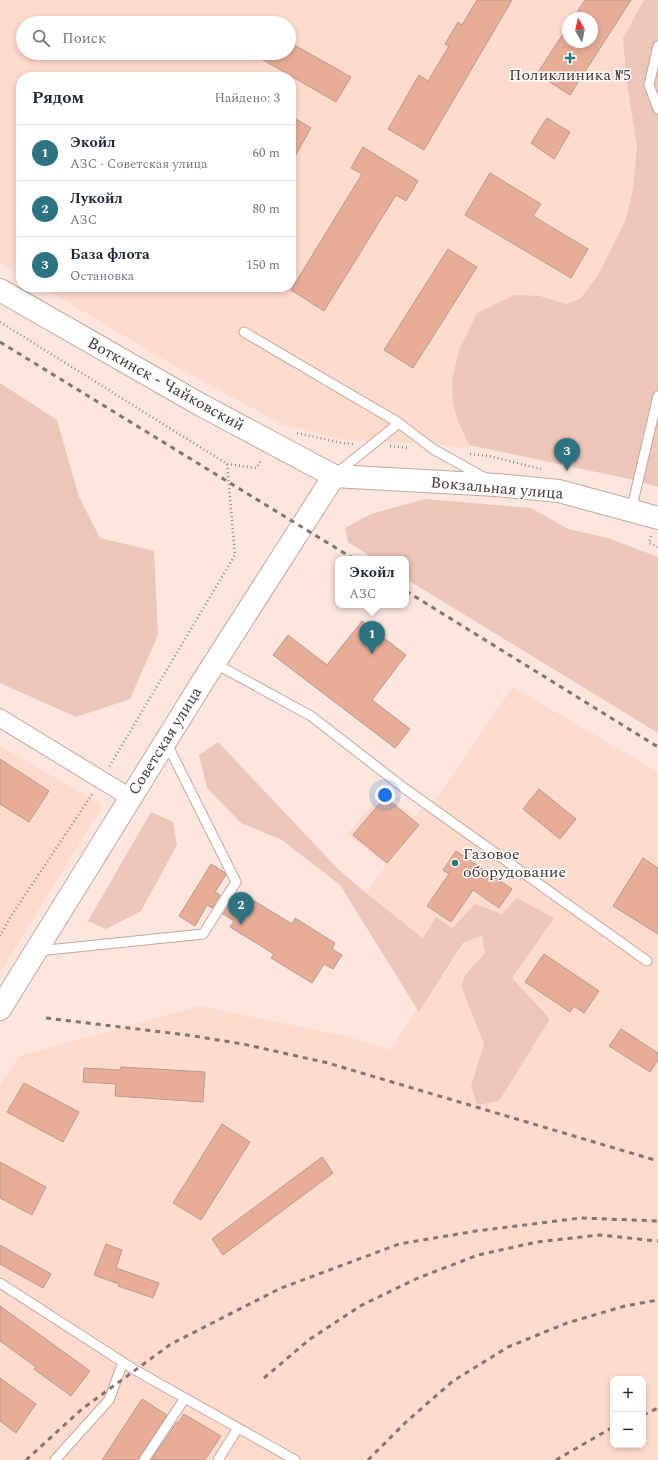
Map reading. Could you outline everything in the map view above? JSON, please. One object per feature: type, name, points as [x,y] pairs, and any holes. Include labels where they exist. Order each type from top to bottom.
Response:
[{"type":"main road","name":"Воткинск - Чайковский","points":[[0,290],[201,405],[334,476]]},
{"type":"main road","name":"Вокзальная улица","points":[[334,476],[496,485],[559,491],[658,518]]},
{"type":"main road","name":"Советская улица","points":[[0,1009],[214,663],[334,476]]},
{"type":"street","points":[[0,718],[130,798]]},
{"type":"lane","points":[[658,46],[649,85],[658,109]]},
{"type":"lane","points":[[244,332],[399,423],[433,449],[496,485]]},
{"type":"lane","points":[[630,511],[658,396]]},
{"type":"lane","points":[[334,476],[399,423]]},
{"type":"lane","points":[[214,663],[311,716],[404,788],[647,961]]},
{"type":"lane","points":[[37,951],[203,934],[236,882],[166,741]]},
{"type":"lane","points":[[0,1283],[123,1362],[295,1460]]},
{"type":"lane","points":[[55,1460],[110,1400],[123,1362]]},
{"type":"lane","points":[[144,1460],[185,1398]]},
{"type":"lane","points":[[218,1460],[238,1428]]},
{"type":"path","points":[[0,322],[226,464],[235,555],[101,780],[11,916],[0,936]]},
{"type":"shaded area","points":[[0,0],[644,0],[623,38],[626,77],[637,147],[633,189],[626,219],[598,275],[580,299],[566,304],[540,296],[453,403],[457,419],[469,445],[468,449],[434,444],[344,440],[283,425],[178,368],[50,292],[296,292],[296,72],[16,72],[16,272],[0,262]]},
{"type":"shaded area","points":[[644,0],[658,0],[658,487],[634,480],[469,445],[457,419],[453,403],[452,380],[459,350],[477,313],[514,295],[540,296],[566,304],[580,299],[598,275],[626,219],[633,189],[637,147],[626,77],[623,38]]},
{"type":"shaded area","points":[[0,383],[57,420],[79,497],[100,538],[154,551],[158,635],[130,699],[76,717],[0,683]]},
{"type":"shaded area","points":[[425,499],[531,508],[568,529],[608,538],[658,557],[658,733],[409,581],[409,556],[370,556],[348,542],[345,528],[371,514]]},
{"type":"shaded area","points":[[513,687],[658,772],[658,1460],[0,1460],[0,1085],[19,1056],[199,1006],[347,1036],[390,1050],[417,1009],[419,1012],[464,943],[482,934],[485,953],[466,974],[461,986],[484,1044],[471,1086],[512,978],[502,914],[475,904],[452,928],[424,938],[366,893],[386,865],[347,834],[384,791],[414,818],[426,802],[435,800]]},
{"type":"shaded area","points":[[218,742],[339,870],[423,938],[436,917],[452,928],[475,904],[502,914],[517,898],[554,918],[512,978],[550,1019],[499,1101],[477,1105],[471,1086],[484,1044],[461,986],[466,974],[485,953],[482,935],[463,943],[419,1012],[340,885],[282,840],[241,823],[207,788],[199,755]]},
{"type":"shaded area","points":[[0,746],[103,805],[0,973]]},
{"type":"shaded area","points":[[151,812],[173,822],[177,845],[141,911],[106,929],[88,921]]},
{"type":"building","points":[[477,0],[512,0],[424,150],[388,129],[419,75],[428,81],[449,46],[445,44],[458,22],[462,25]]},
{"type":"building","name":"Поликлиника №5","points":[[585,0],[631,0],[570,95],[537,74],[562,35],[562,48],[598,48],[598,12],[577,12]]},
{"type":"building","points":[[296,46],[351,77],[336,102],[296,79],[296,72],[284,72],[263,60],[296,60]]},
{"type":"building","points":[[547,118],[570,132],[554,159],[531,143]]},
{"type":"building","points":[[296,119],[311,128],[296,154]]},
{"type":"building","points":[[363,147],[418,181],[406,201],[396,195],[324,311],[294,292],[296,292],[296,282],[362,174],[351,168]]},
{"type":"building","points":[[490,173],[541,204],[533,216],[588,249],[571,278],[465,215]]},
{"type":"building","points":[[448,249],[477,267],[413,368],[384,350]]},
{"type":"building","points":[[362,621],[406,655],[372,700],[410,729],[395,748],[273,655],[288,635],[327,665]]},
{"type":"building","points":[[0,759],[49,791],[29,822],[0,804]]},
{"type":"building","points":[[539,789],[576,819],[560,839],[523,809]]},
{"type":"building","points":[[385,797],[419,825],[387,863],[353,835]]},
{"type":"building","points":[[456,851],[512,889],[499,908],[473,890],[451,922],[427,906],[449,874],[443,870]]},
{"type":"building","points":[[643,858],[658,868],[658,934],[613,906]]},
{"type":"building","points":[[211,864],[224,872],[226,875],[215,892],[220,895],[212,908],[207,905],[195,926],[179,916]]},
{"type":"building","points":[[248,897],[292,924],[295,918],[335,943],[332,949],[342,955],[333,969],[324,964],[312,983],[271,958],[274,954],[230,927],[234,921],[223,914],[231,902],[241,908]]},
{"type":"building","points":[[544,954],[599,991],[584,1013],[574,1006],[570,1012],[525,982]]},
{"type":"building","points":[[621,1029],[658,1053],[658,1060],[650,1072],[609,1046]]},
{"type":"building","points":[[121,1067],[205,1072],[203,1102],[115,1096],[116,1084],[83,1082],[84,1068],[120,1070]]},
{"type":"building","points":[[24,1083],[79,1112],[63,1142],[7,1112]]},
{"type":"building","points":[[222,1124],[250,1142],[201,1220],[173,1203]]},
{"type":"building","points":[[322,1157],[333,1173],[223,1255],[212,1239]]},
{"type":"building","points":[[0,1162],[46,1187],[32,1215],[0,1198]]},
{"type":"building","points":[[106,1244],[122,1250],[116,1268],[159,1283],[153,1298],[118,1286],[119,1284],[94,1275]]},
{"type":"building","points":[[0,1245],[51,1274],[43,1288],[0,1264]]},
{"type":"building","points":[[0,1306],[90,1371],[71,1396],[34,1369],[36,1367],[0,1341]]},
{"type":"building","points":[[0,1378],[36,1404],[16,1433],[0,1421]]},
{"type":"building","points":[[142,1399],[167,1415],[138,1460],[102,1460]]},
{"type":"building","points":[[184,1414],[221,1436],[205,1460],[151,1460],[177,1422],[178,1423]]},
{"type":"railway","points":[[0,342],[349,556]]},
{"type":"railway","points":[[409,593],[658,747]]},
{"type":"railway","points":[[46,1018],[187,1035],[243,1044],[328,1063],[658,1161]]},
{"type":"railway","points":[[26,1460],[82,1409],[171,1344],[281,1288],[399,1244],[476,1231],[581,1218],[658,1221]]},
{"type":"railway","points":[[264,1378],[310,1339],[362,1305],[418,1278],[478,1255],[537,1242],[599,1235],[658,1241]]},
{"type":"railway","points":[[368,1460],[406,1422],[453,1381],[508,1347],[567,1323],[625,1306],[658,1300]]},
{"type":"railway","points":[[646,1414],[658,1408]]},
{"type":"railway","points":[[556,1460],[610,1429]]},
{"type":"place","name":"Поликлиника №5","points":[[570,58]]},
{"type":"place","name":"База флота","points":[[567,471]]},
{"type":"place","name":"Экойл","points":[[372,654]]},
{"type":"place","name":"Газовое оборудование","points":[[455,863]]},
{"type":"place","name":"Лукойл","points":[[241,925]]}]
